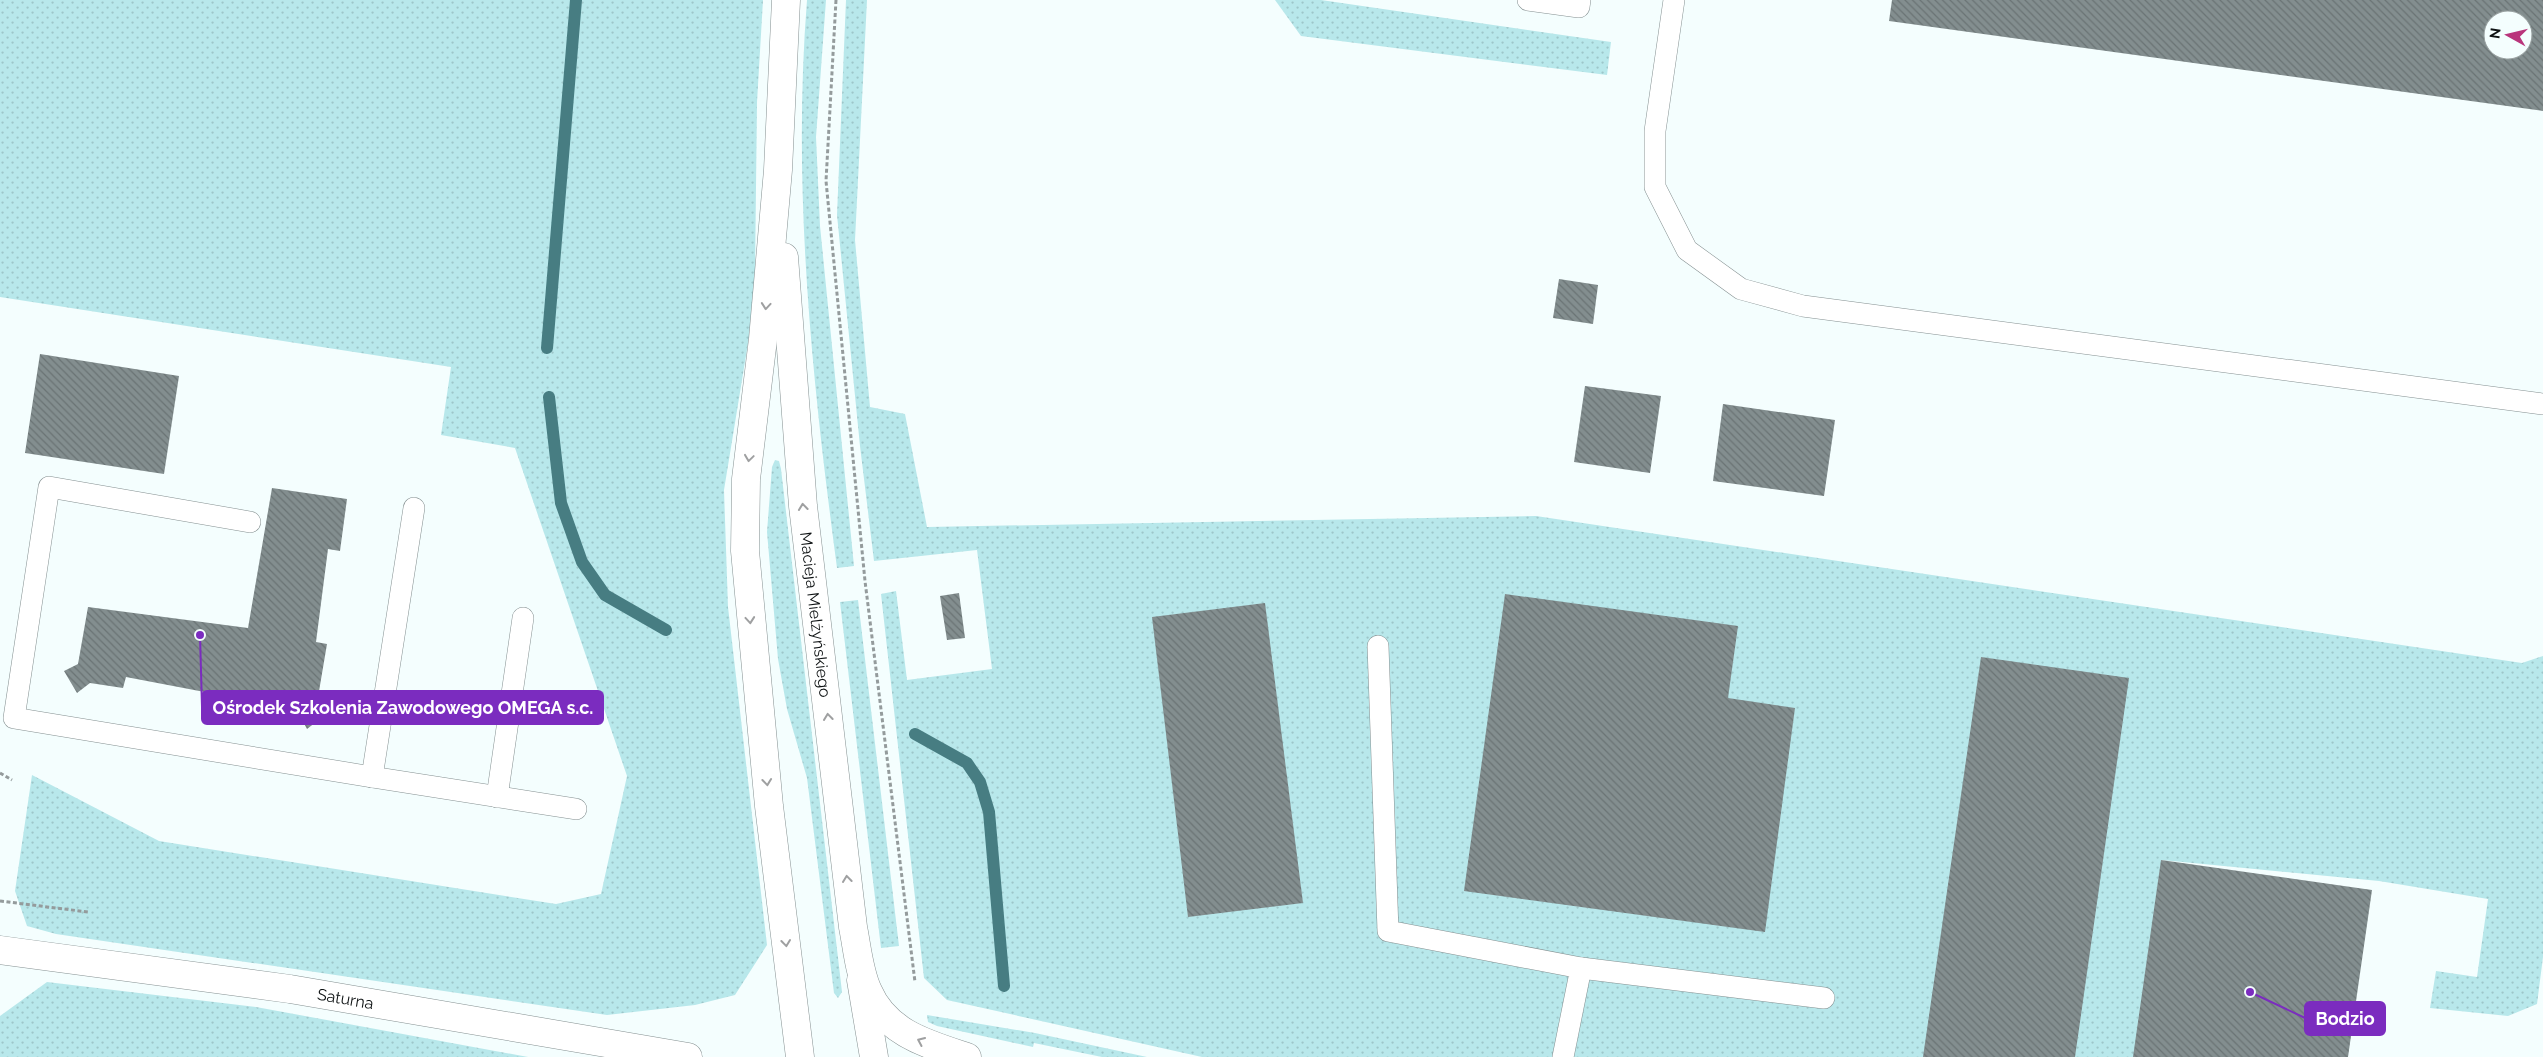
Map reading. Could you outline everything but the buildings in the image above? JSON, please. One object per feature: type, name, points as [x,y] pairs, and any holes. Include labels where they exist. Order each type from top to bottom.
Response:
[{"type":"street","name":"Macieja Mielżyńskiego","points":[[786,0],[778,170],[763,339],[746,479],[745,550],[770,806],[800,1057]]},
{"type":"street","name":"Macieja Mielżyńskiego","points":[[778,170],[803,506],[852,927],[874,1057]]},
{"type":"street","points":[[852,927],[867,991],[882,1016],[903,1033],[929,1045],[967,1057]]},
{"type":"street","name":"Saturna","points":[[0,950],[290,989],[688,1057]]},
{"type":"lane","points":[[1528,0],[1579,7],[1580,0]]},
{"type":"lane","points":[[1674,0],[1656,131],[1654,187],[1687,250],[1741,289],[1804,306],[2543,404]]},
{"type":"lane","points":[[250,522],[49,487],[14,718],[576,809]]},
{"type":"lane","points":[[372,777],[414,508]]},
{"type":"lane","points":[[497,797],[523,618]]},
{"type":"lane","points":[[1378,646],[1388,931],[1581,968],[1824,998]]},
{"type":"lane","points":[[1563,1057],[1581,968]]},
{"type":"path","points":[[836,0],[826,181],[865,581],[915,982]]},
{"type":"path","points":[[0,773],[12,780]]},
{"type":"path","points":[[0,902],[88,912]]},
{"type":"shaded area","points":[[0,0],[763,0],[757,102],[755,273],[751,325],[724,490],[728,607],[767,945],[735,995],[695,1005],[607,1015],[56,934],[27,926],[15,891],[32,775],[159,841],[556,904],[601,894],[627,776],[515,448],[441,435],[451,367],[0,297]]},
{"type":"shaded area","points":[[807,0],[826,0],[816,137],[820,226],[854,566],[837,568],[813,356],[803,214],[803,71]]},
{"type":"shaded area","points":[[846,0],[867,0],[855,240],[870,407],[905,414],[927,527],[1536,516],[2522,663],[2543,656],[2543,957],[2537,1004],[2508,1016],[2430,1008],[2436,971],[2477,977],[2488,899],[2379,881],[2162,860],[2134,1057],[1202,1057],[947,1000],[924,978],[881,594],[896,591],[907,680],[992,669],[977,550],[874,561],[860,446],[837,215]]},
{"type":"shaded area","points":[[1275,0],[1321,0],[1611,42],[1607,75],[1301,36]]},
{"type":"shaded area","points":[[775,460],[779,461],[781,469],[842,992],[838,998],[834,993],[807,778],[787,709],[778,659],[767,532],[772,467]]},
{"type":"shaded area","points":[[858,600],[899,946],[881,948],[840,602]]},
{"type":"shaded area","points":[[47,982],[256,1007],[528,1057],[0,1057],[0,1016]]},
{"type":"shaded area","points":[[927,1015],[1035,1033],[1147,1057],[1102,1057],[1034,1043],[1033,1047],[937,1026],[928,1022]]},
{"type":"waterway","points":[[547,348],[576,0]]},
{"type":"waterway","points":[[549,397],[561,503],[582,562],[605,595],[666,630]]},
{"type":"waterway","points":[[915,734],[967,763],[980,782],[989,812],[1004,986]]},
{"type":"place","name":"Ośrodek Szkolenia Zawodowego OMEGA s.c.","points":[[200,635]]},
{"type":"place","name":"Bodzio","points":[[2250,992]]}]
